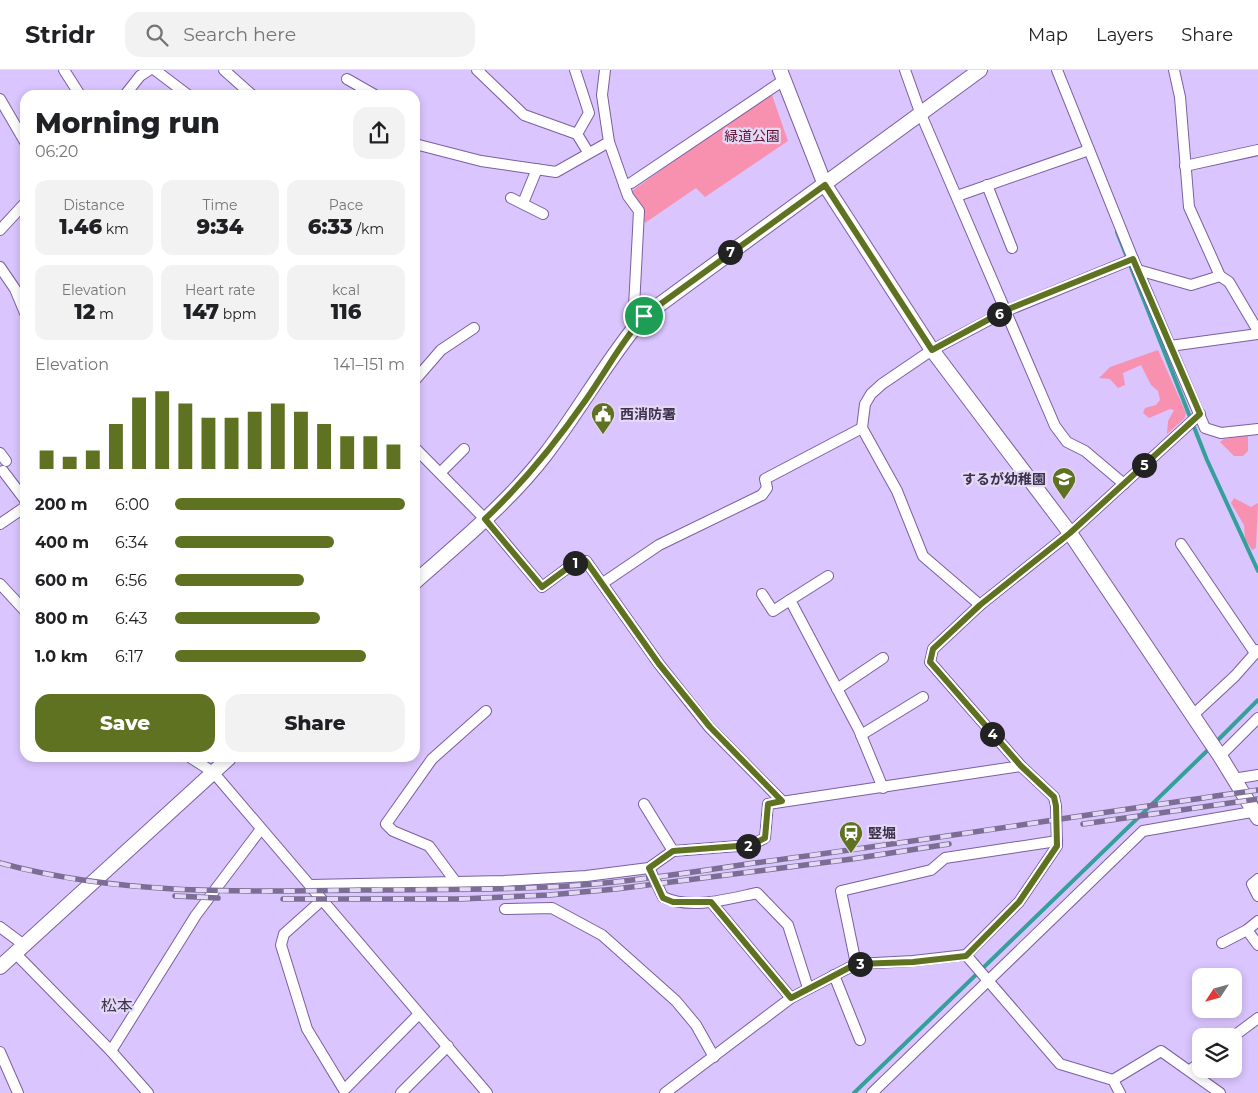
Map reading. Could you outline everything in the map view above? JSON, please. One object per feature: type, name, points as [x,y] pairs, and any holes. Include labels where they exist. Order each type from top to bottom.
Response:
[{"type":"street","points":[[64,70],[77,90]]},
{"type":"street","points":[[129,90],[140,76],[149,70]]},
{"type":"street","points":[[155,70],[181,90]]},
{"type":"street","points":[[224,70],[246,90]]},
{"type":"street","points":[[477,70],[524,115],[577,134],[588,152]]},
{"type":"street","points":[[575,70],[589,113],[577,134]]},
{"type":"street","points":[[605,70],[602,95],[609,142],[624,185],[639,211],[634,307],[644,316]]},
{"type":"street","points":[[905,70],[920,112],[1055,426],[1066,442],[1085,451],[1124,484]]},
{"type":"street","points":[[420,578],[514,491],[544,456],[585,400],[626,336],[644,316],[825,185],[920,112],[980,70]]},
{"type":"street","points":[[1057,70],[1133,259],[1205,428],[1221,433],[1258,429]]},
{"type":"street","points":[[1170,346],[1258,332],[1229,282],[1220,276],[1189,207],[1180,97],[1174,70]]},
{"type":"street","points":[[624,185],[631,183],[782,75],[825,185],[932,350],[1070,533],[1196,719],[1256,813],[1143,831],[872,1093]]},
{"type":"street","points":[[347,79],[366,90]]},
{"type":"street","points":[[0,98],[20,133]]},
{"type":"street","points":[[420,145],[481,161],[556,172],[588,152],[609,142]]},
{"type":"street","points":[[956,196],[1089,150]]},
{"type":"street","points":[[1185,166],[1258,150]]},
{"type":"street","points":[[523,203],[537,170]]},
{"type":"street","points":[[987,185],[1012,248]]},
{"type":"street","points":[[511,198],[543,214]]},
{"type":"street","points":[[0,230],[20,208]]},
{"type":"street","points":[[980,605],[923,556],[897,491],[862,428],[865,404],[871,394],[932,350],[1006,310],[1133,259]]},
{"type":"street","points":[[0,267],[15,289],[20,301]]},
{"type":"street","points":[[1138,270],[1191,285],[1220,276]]},
{"type":"street","points":[[420,374],[441,350],[474,328]]},
{"type":"street","points":[[665,1093],[791,998],[808,988],[856,964],[913,962],[966,956],[1019,902],[1057,846],[1054,797],[1021,766],[930,662],[933,649],[980,605],[1070,533],[1200,414]]},
{"type":"street","points":[[603,583],[659,545],[762,495],[767,488],[765,479],[862,428]]},
{"type":"street","points":[[440,473],[464,449]]},
{"type":"street","points":[[420,453],[485,519],[542,587],[577,561],[586,561],[659,664],[710,727],[782,801]]},
{"type":"street","points":[[3,472],[20,494]]},
{"type":"street","points":[[0,524],[20,510]]},
{"type":"street","points":[[1181,544],[1257,652],[1196,719]]},
{"type":"street","points":[[762,594],[773,611],[828,576]]},
{"type":"street","points":[[0,584],[20,606]]},
{"type":"street","points":[[790,600],[861,735],[882,788]]},
{"type":"street","points":[[837,688],[883,658]]},
{"type":"street","points":[[861,735],[923,697]]},
{"type":"street","points":[[455,881],[429,846],[393,831],[386,824],[432,759],[486,711]]},
{"type":"street","points":[[1220,756],[1258,718]]},
{"type":"street","points":[[197,762],[213,772],[487,1093]]},
{"type":"street","points":[[0,967],[224,762]]},
{"type":"street","points":[[310,885],[504,881],[649,868],[673,851],[751,845],[765,838],[768,804],[1021,766]]},
{"type":"street","points":[[1233,779],[1258,775]]},
{"type":"street","points":[[644,804],[673,851]]},
{"type":"street","points":[[111,1051],[196,915],[261,829]]},
{"type":"street","points":[[856,964],[841,891],[931,870],[945,858],[1057,841]]},
{"type":"street","points":[[649,868],[663,898],[673,902],[711,902],[757,893],[788,925],[808,988]]},
{"type":"street","points":[[1258,879],[1252,884],[1258,896]]},
{"type":"street","points":[[322,900],[284,934],[281,945],[307,1029],[344,1090],[419,1014]]},
{"type":"street","points":[[711,902],[791,998]]},
{"type":"street","points":[[505,909],[552,908],[602,935],[676,1001],[696,1025],[714,1057]]},
{"type":"street","points":[[1222,943],[1247,930],[1258,920]]},
{"type":"street","points":[[0,927],[148,1093]]},
{"type":"street","points":[[1247,930],[1258,945]]},
{"type":"street","points":[[966,956],[989,980],[1060,1064],[1114,1080],[1161,1051],[1220,1093]]},
{"type":"street","points":[[834,975],[860,1040]]},
{"type":"street","points":[[1242,1030],[1258,1018]]},
{"type":"street","points":[[401,1093],[448,1046]]},
{"type":"street","points":[[0,1052],[9,1068],[18,1093]]},
{"type":"street","points":[[1114,1080],[1120,1093]]},
{"type":"green space","name":"緑道公園","points":[[766,95],[772,95],[788,141],[705,197],[696,188],[645,223],[629,193]]},
{"type":"green space","points":[[1158,350],[1186,413],[1184,419],[1167,434],[1168,421],[1174,410],[1170,409],[1149,418],[1143,413],[1145,408],[1156,405],[1160,400],[1158,391],[1151,385],[1141,365],[1123,373],[1125,385],[1118,388],[1110,379],[1099,378],[1110,367]]},
{"type":"green space","points":[[1248,436],[1248,451],[1243,456],[1234,456],[1220,442],[1224,439]]},
{"type":"green space","points":[[1234,498],[1251,507],[1258,503],[1256,548],[1252,550],[1245,539],[1244,525],[1231,503]]},
{"type":"waterway","points":[[1117,232],[1207,460],[1258,571]]},
{"type":"waterway","points":[[1215,743],[1258,700]]},
{"type":"waterway","points":[[854,1093],[1210,748]]},
{"type":"railway","points":[[0,863],[89,881],[134,886],[224,891],[552,887],[615,882],[684,873],[1258,790]]},
{"type":"railway","points":[[1083,824],[1258,799]]},
{"type":"railway","points":[[283,899],[461,899],[549,895],[616,889],[852,859],[949,844]]},
{"type":"railway","points":[[175,896],[218,898]]},
{"type":"place","name":"西消防署","points":[[603,435]]},
{"type":"place","name":"するが幼稚園","points":[[1064,500]]},
{"type":"place","name":"竪堀","points":[[851,854]]},
{"type":"district","name":"松本","points":[[117,1005]]},
{"type":"route","points":[[825,185],[932,350],[1006,310],[1133,259],[1200,414],[1070,533],[980,605],[933,649],[930,662],[1021,766],[1054,797],[1056,806],[1057,846],[1019,902],[966,956],[913,962],[856,964],[791,998],[711,902],[673,902],[663,898],[649,868],[673,851],[751,845],[765,838],[768,804],[782,801],[710,727],[659,664],[586,561],[577,561],[542,587],[485,519],[514,491],[544,456],[585,400],[626,336],[644,316],[825,185]]}]
